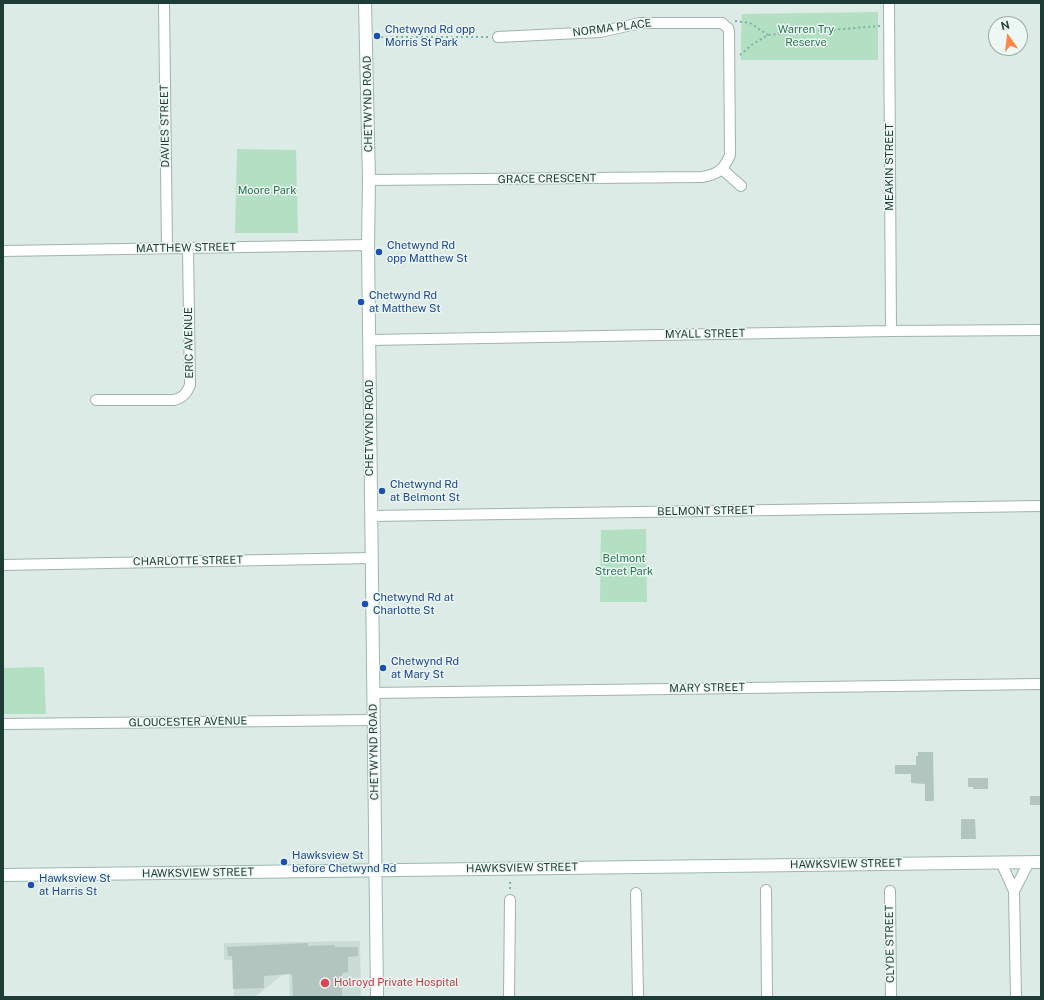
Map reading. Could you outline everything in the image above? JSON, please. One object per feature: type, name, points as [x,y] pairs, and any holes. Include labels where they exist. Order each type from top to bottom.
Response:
[{"type":"main road","name":"CHETWYND ROAD","points":[[365,3],[369,180],[368,245],[377,997]]},
{"type":"main road","name":"HAWKSVIEW STREET","points":[[3,875],[1035,862]]},
{"type":"street","name":"DAVIES STREET","points":[[164,3],[167,248]]},
{"type":"street","name":"MEAKIN STREET","points":[[889,3],[891,330]]},
{"type":"street","name":"NORMA PLACE","points":[[498,37],[600,32],[640,23],[723,24]]},
{"type":"street","points":[[723,24],[729,31],[730,155],[722,169],[741,186]]},
{"type":"street","name":"GRACE CRESCENT","points":[[369,180],[702,177],[713,175],[722,169]]},
{"type":"street","name":"MATTHEW STREET","points":[[3,251],[368,245]]},
{"type":"street","name":"ERIC AVENUE","points":[[96,400],[174,400],[182,397],[188,391],[190,385],[188,248]]},
{"type":"street","name":"MYALL STREET","points":[[370,340],[891,330],[1041,330]]},
{"type":"street","name":"BELMONT STREET","points":[[371,516],[1041,506]]},
{"type":"street","name":"CHARLOTTE STREET","points":[[3,565],[372,558]]},
{"type":"street","name":"MARY STREET","points":[[374,693],[1041,684]]},
{"type":"street","name":"GLOUCESTER AVENUE","points":[[3,724],[374,720]]},
{"type":"street","points":[[1001,862],[1014,890],[1016,997]]},
{"type":"street","points":[[1014,890],[1035,862]]},
{"type":"street","points":[[766,890],[767,997]]},
{"type":"street","name":"CLYDE STREET","points":[[890,891],[891,997]]},
{"type":"street","points":[[636,893],[638,997]]},
{"type":"street","points":[[509,997],[510,900]]},
{"type":"path","points":[[723,24],[735,21],[750,24],[768,35]]},
{"type":"path","points":[[739,56],[753,44],[768,35],[873,26]]},
{"type":"path","points":[[381,38],[498,37]]},
{"type":"shaded area","name":"Holroyd Private Hospital","points":[[360,941],[361,997],[290,997],[289,969],[255,997],[234,997],[234,960],[224,960],[224,943]]},
{"type":"green space","name":"Warren Try Reserve","points":[[878,12],[878,60],[741,60],[742,14]]},
{"type":"green space","name":"Moore Park","points":[[237,149],[296,150],[298,233],[235,233]]},
{"type":"green space","name":"Belmont Street Park","points":[[646,529],[647,602],[600,602],[601,530]]},
{"type":"green space","points":[[44,667],[46,714],[3,714],[3,668]]},
{"type":"building","points":[[918,752],[933,752],[934,801],[925,801],[925,784],[911,783],[911,774],[895,774],[895,765],[916,765],[916,756],[918,756]]},
{"type":"building","points":[[968,778],[988,778],[988,789],[973,789],[973,787],[968,787]]},
{"type":"building","points":[[1030,796],[1041,796],[1041,805],[1030,805]]},
{"type":"building","points":[[961,819],[975,819],[976,839],[961,839]]},
{"type":"building","name":"Holroyd Private Hospital","points":[[308,943],[308,946],[335,945],[335,947],[358,947],[358,956],[348,957],[348,972],[342,973],[342,997],[293,997],[292,974],[264,976],[264,988],[233,989],[232,956],[228,956],[227,947]]},
{"type":"place","name":"Chetwynd Rd opp Morris St Park","points":[[377,36]]},
{"type":"place","name":"Chetwynd Rd opp Matthew St","points":[[379,252]]},
{"type":"place","name":"Chetwynd Rd at Matthew St","points":[[361,302]]},
{"type":"place","name":"Chetwynd Rd at Belmont St","points":[[382,491]]},
{"type":"place","name":"Chetwynd Rd at Charlotte St","points":[[365,604]]},
{"type":"place","name":"Chetwynd Rd at Mary St","points":[[383,668]]},
{"type":"place","name":"Hawksview St before Chetwynd Rd","points":[[284,862]]},
{"type":"place","name":"Hawksview St at Harris St","points":[[31,885]]},
{"type":"place","name":"Holroyd Private Hospital","points":[[325,983]]}]
